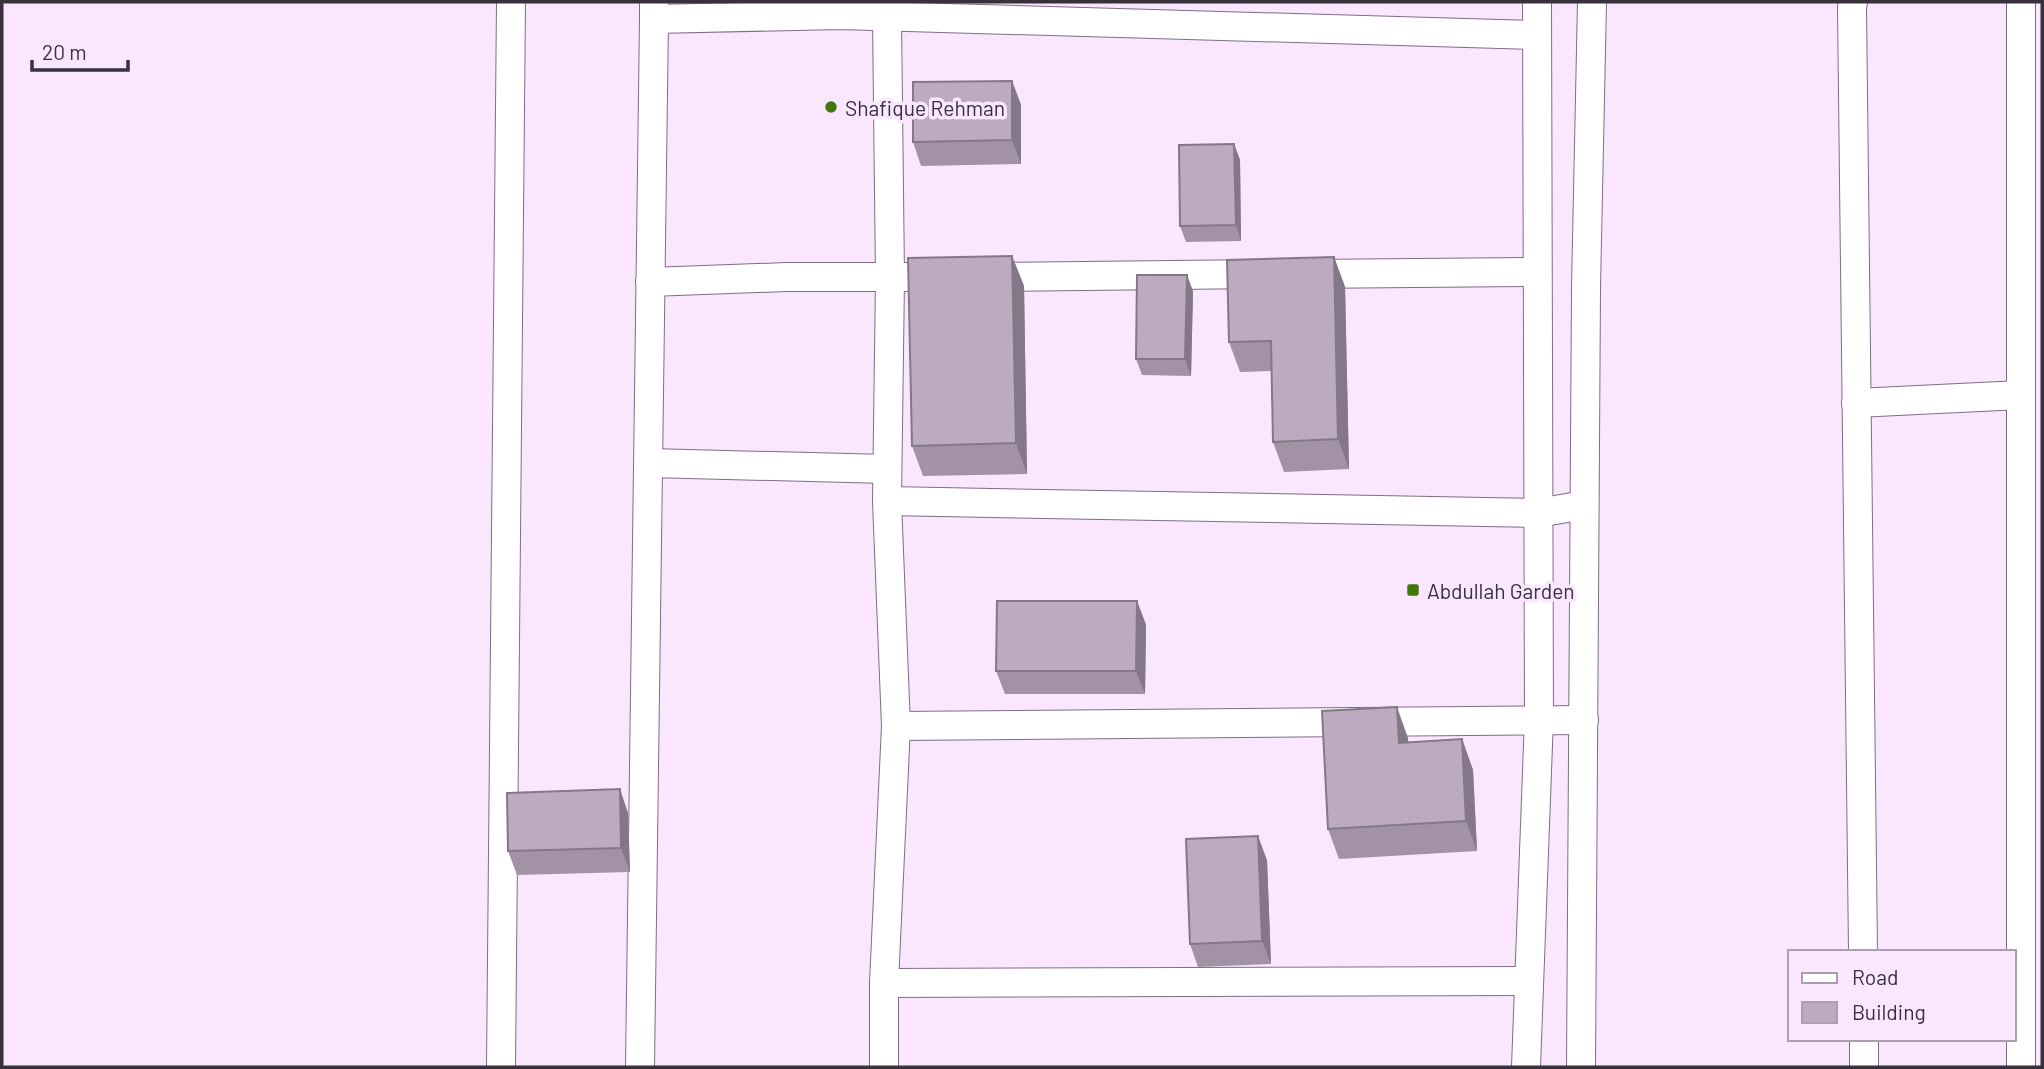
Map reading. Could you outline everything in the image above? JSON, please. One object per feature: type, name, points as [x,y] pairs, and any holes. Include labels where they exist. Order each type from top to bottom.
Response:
[{"type":"street","points":[[501,1067],[511,2]]},
{"type":"street","points":[[1526,1067],[1539,718],[1537,2]]},
{"type":"street","points":[[1581,1067],[1586,288],[1592,2]]},
{"type":"street","points":[[1853,2],[1863,950]]},
{"type":"street","points":[[2021,2],[2021,1067]]},
{"type":"street","points":[[640,1067],[654,10],[1537,34]]},
{"type":"street","points":[[884,1067],[884,983],[896,726],[887,501],[890,278],[887,18]]},
{"type":"street","points":[[650,282],[787,277],[1536,272]]},
{"type":"street","points":[[1856,403],[2021,395]]},
{"type":"street","points":[[649,463],[887,469]]},
{"type":"street","points":[[887,501],[1538,513],[1584,505]]},
{"type":"street","points":[[896,726],[1539,718],[1584,720]]},
{"type":"street","points":[[884,983],[1528,981]]},
{"type":"street","points":[[1864,1041],[1864,1067]]},
{"type":"building","points":[[1012,81],[1012,140],[913,142],[913,82]]},
{"type":"building","points":[[1234,144],[1236,225],[1180,226],[1179,145]]},
{"type":"building","points":[[1012,256],[1016,443],[912,446],[908,258]]},
{"type":"building","points":[[1334,257],[1338,439],[1273,442],[1271,341],[1229,342],[1227,260]]},
{"type":"building","points":[[1137,275],[1187,275],[1185,359],[1136,359]]},
{"type":"building","points":[[997,601],[1137,601],[1136,671],[996,671]]},
{"type":"building","points":[[1397,707],[1399,743],[1462,739],[1466,821],[1328,829],[1322,711]]},
{"type":"building","points":[[620,789],[621,848],[508,851],[507,793]]},
{"type":"building","points":[[1258,836],[1262,941],[1190,944],[1186,839]]},
{"type":"place","name":"Shafique Rehman","points":[[831,107]]},
{"type":"place","name":"Abdullah Garden","points":[[1413,590]]}]
